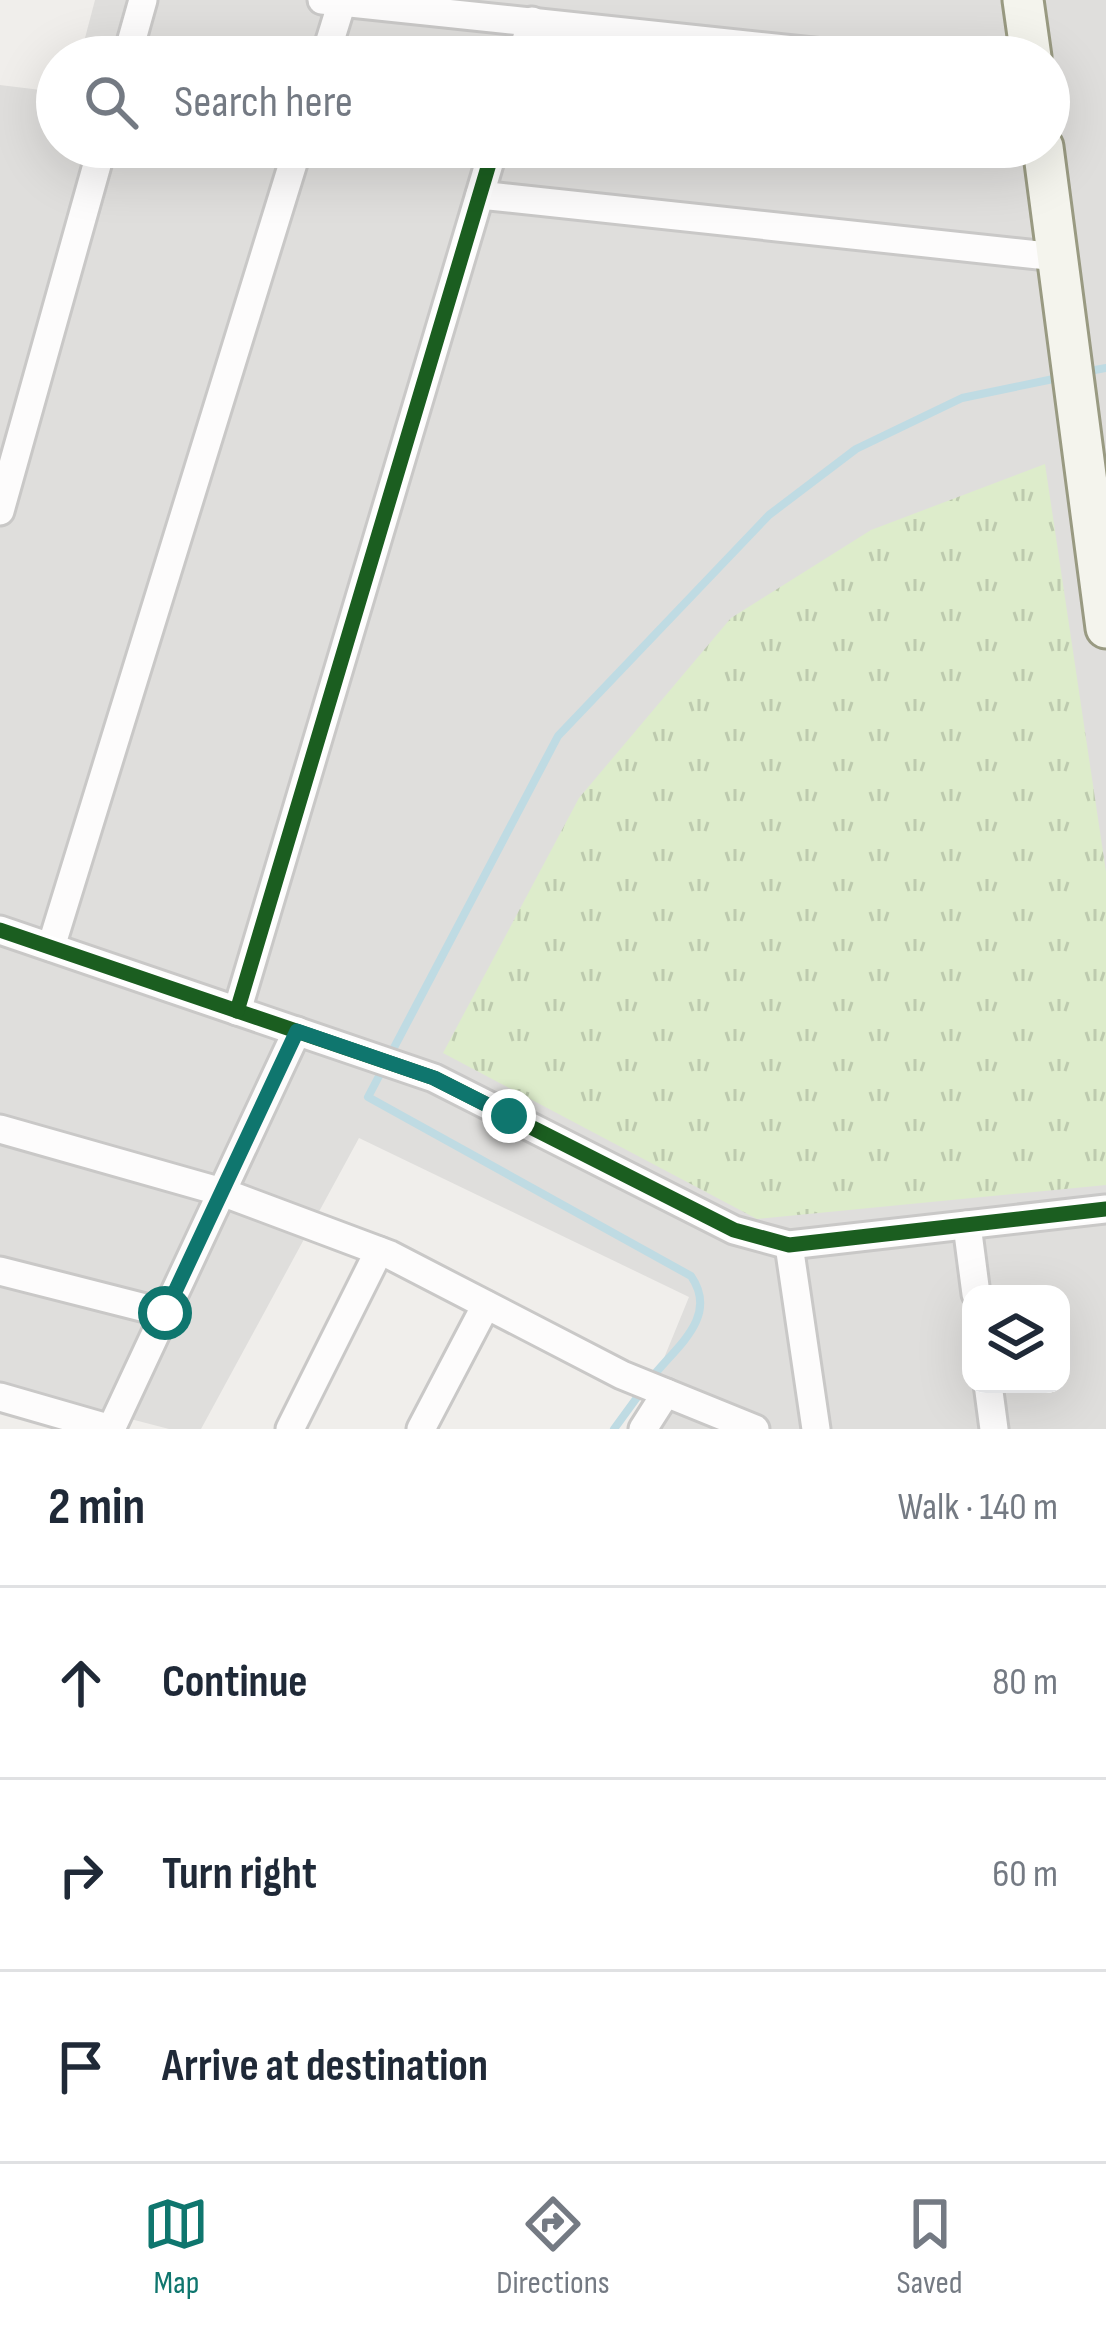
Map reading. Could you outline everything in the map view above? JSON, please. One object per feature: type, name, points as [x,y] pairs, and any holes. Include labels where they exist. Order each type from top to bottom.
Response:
[{"type":"street","points":[[133,36],[143,0]]},
{"type":"street","points":[[1023,0],[1028,36]]},
{"type":"street","points":[[328,36],[332,1],[669,36]]},
{"type":"street","points":[[527,36],[532,21]]},
{"type":"street","points":[[0,511],[96,168]]},
{"type":"street","points":[[50,947],[291,168]]},
{"type":"street","points":[[237,1011],[488,168]]},
{"type":"street","points":[[1046,168],[1096,468],[1106,628]]},
{"type":"street","points":[[480,195],[1057,257]]},
{"type":"street","points":[[0,930],[434,1078],[734,1230],[789,1245],[1106,1209]]},
{"type":"street","points":[[0,1397],[111,1429],[297,1031]]},
{"type":"street","points":[[0,1129],[222,1192],[379,1251],[622,1375],[755,1429]]},
{"type":"street","points":[[967,1225],[975,1285]]},
{"type":"street","points":[[789,1245],[816,1429]]},
{"type":"street","points":[[290,1429],[379,1251]]},
{"type":"street","points":[[0,1270],[165,1313]]},
{"type":"street","points":[[421,1429],[487,1305]]},
{"type":"street","points":[[643,1429],[666,1393]]},
{"type":"street","points":[[989,1393],[994,1429]]},
{"type":"shaded area","points":[[95,0],[1106,0],[1106,1429],[635,1429],[689,1297],[359,1138],[201,1429],[169,1429],[0,1385],[0,85],[36,89],[36,168],[1070,168],[1070,36],[86,36]]},
{"type":"green space","points":[[1045,464],[1106,872],[1106,1185],[757,1219],[443,1053],[579,798],[731,618],[871,530]]},
{"type":"waterway","points":[[1084,372],[1106,368]]},
{"type":"waterway","points":[[650,1380],[697,1319],[699,1291],[691,1276],[368,1097],[558,736],[769,515],[856,449],[962,398],[1063,377]]},
{"type":"waterway","points":[[614,1429],[641,1392]]},
{"type":"cycle path","points":[[237,1011],[488,168]]},
{"type":"cycle path","points":[[0,930],[434,1078],[734,1230],[789,1245],[1106,1209]]},
{"type":"route","points":[[165,1313],[297,1031],[434,1078],[509,1116]]}]
